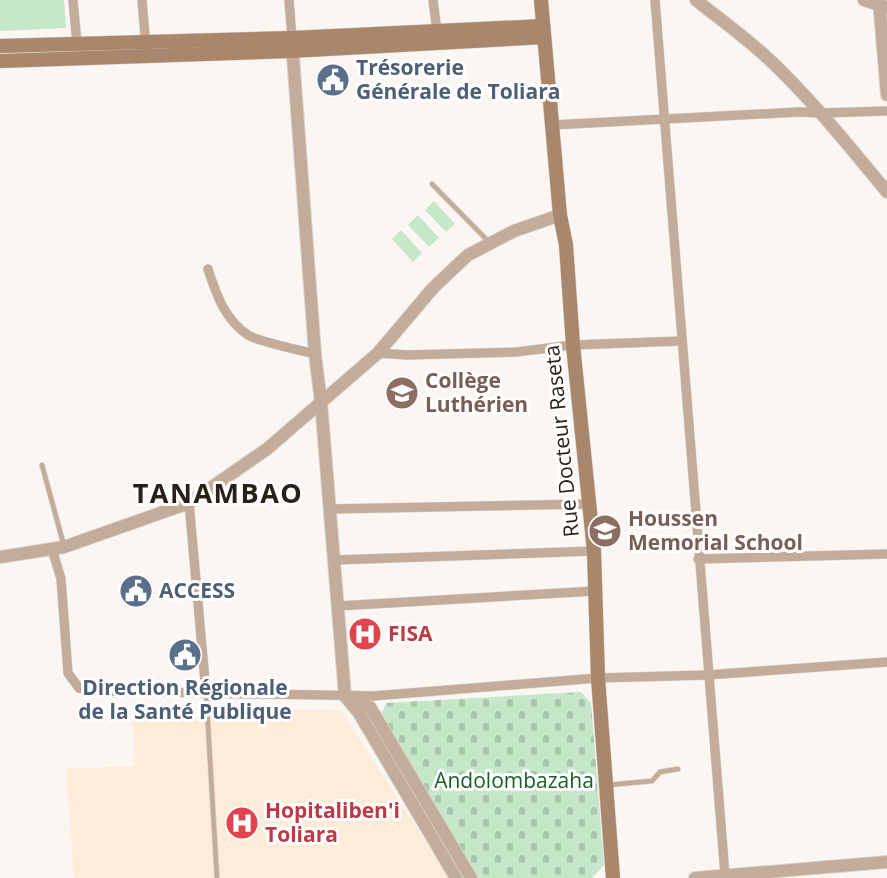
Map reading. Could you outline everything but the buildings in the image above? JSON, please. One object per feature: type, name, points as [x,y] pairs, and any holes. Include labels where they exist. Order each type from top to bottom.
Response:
[{"type":"main road","name":"Rue Docteur Raseta","points":[[541,0],[594,551],[598,678],[612,878]]},
{"type":"main road","points":[[0,46],[78,51],[292,45],[544,31]]},
{"type":"main road","points":[[0,61],[78,51]]},
{"type":"street","points":[[74,0],[78,51]]},
{"type":"street","points":[[142,0],[147,49]]},
{"type":"street","points":[[290,0],[315,354],[345,696],[359,713],[456,878]]},
{"type":"street","points":[[434,0],[436,37]]},
{"type":"street","points":[[655,0],[724,875]]},
{"type":"street","points":[[696,0],[754,46],[783,73],[822,113],[887,192]]},
{"type":"street","points":[[864,0],[882,4],[887,95]]},
{"type":"street","points":[[552,125],[799,112],[887,111]]},
{"type":"street","points":[[0,557],[58,548],[189,503],[267,449],[378,353],[433,288],[468,255],[514,231],[560,214]]},
{"type":"street","points":[[207,269],[219,303],[237,326],[249,336],[315,354]]},
{"type":"street","points":[[378,353],[407,355],[516,352],[573,345],[681,341]]},
{"type":"street","points":[[189,503],[206,692]]},
{"type":"street","points":[[330,509],[589,504]]},
{"type":"street","points":[[58,548],[68,673],[78,688],[94,691],[373,696],[598,678],[707,675],[887,662]]},
{"type":"street","points":[[334,560],[594,551]]},
{"type":"street","points":[[698,559],[887,554]]},
{"type":"street","points":[[338,606],[595,591]]},
{"type":"street","points":[[345,696],[370,707],[471,878]]},
{"type":"street","points":[[696,878],[767,874],[887,862]]},
{"type":"lane","points":[[432,184],[491,243]]},
{"type":"lane","points":[[42,465],[58,548]]},
{"type":"lane","points":[[206,692],[217,878]]},
{"type":"lane","points":[[606,785],[652,781],[660,771],[678,770]]},
{"type":"shaded area","name":"Hopitaliben'i Toliara","points":[[181,708],[182,721],[231,720],[231,709],[336,710],[342,712],[449,878],[74,878],[66,769],[135,766],[132,709]]},
{"type":"green space","points":[[0,0],[64,0],[66,28],[0,31]]},
{"type":"green space","points":[[434,201],[455,224],[446,232],[425,210]]},
{"type":"green space","points":[[418,215],[439,238],[429,247],[408,225]]},
{"type":"green space","points":[[401,230],[422,253],[413,262],[392,239]]},
{"type":"green space","name":"Andolombazaha","points":[[581,692],[591,703],[604,865],[592,878],[473,878],[380,717],[386,703]]},
{"type":"place","name":"Trésorerie Générale de Toliara","points":[[333,80]]},
{"type":"place","name":"Collège Luthérien","points":[[402,393]]},
{"type":"place","name":"Houssen Memorial School","points":[[605,531]]},
{"type":"place","name":"ACCESS","points":[[136,591]]},
{"type":"place","name":"FISA","points":[[365,634]]},
{"type":"place","name":"Direction Régionale de la Santé Publique","points":[[185,655]]},
{"type":"place","name":"Hopitaliben'i Toliara","points":[[242,823]]},
{"type":"district","name":"TANAMBAO","points":[[218,494]]}]
